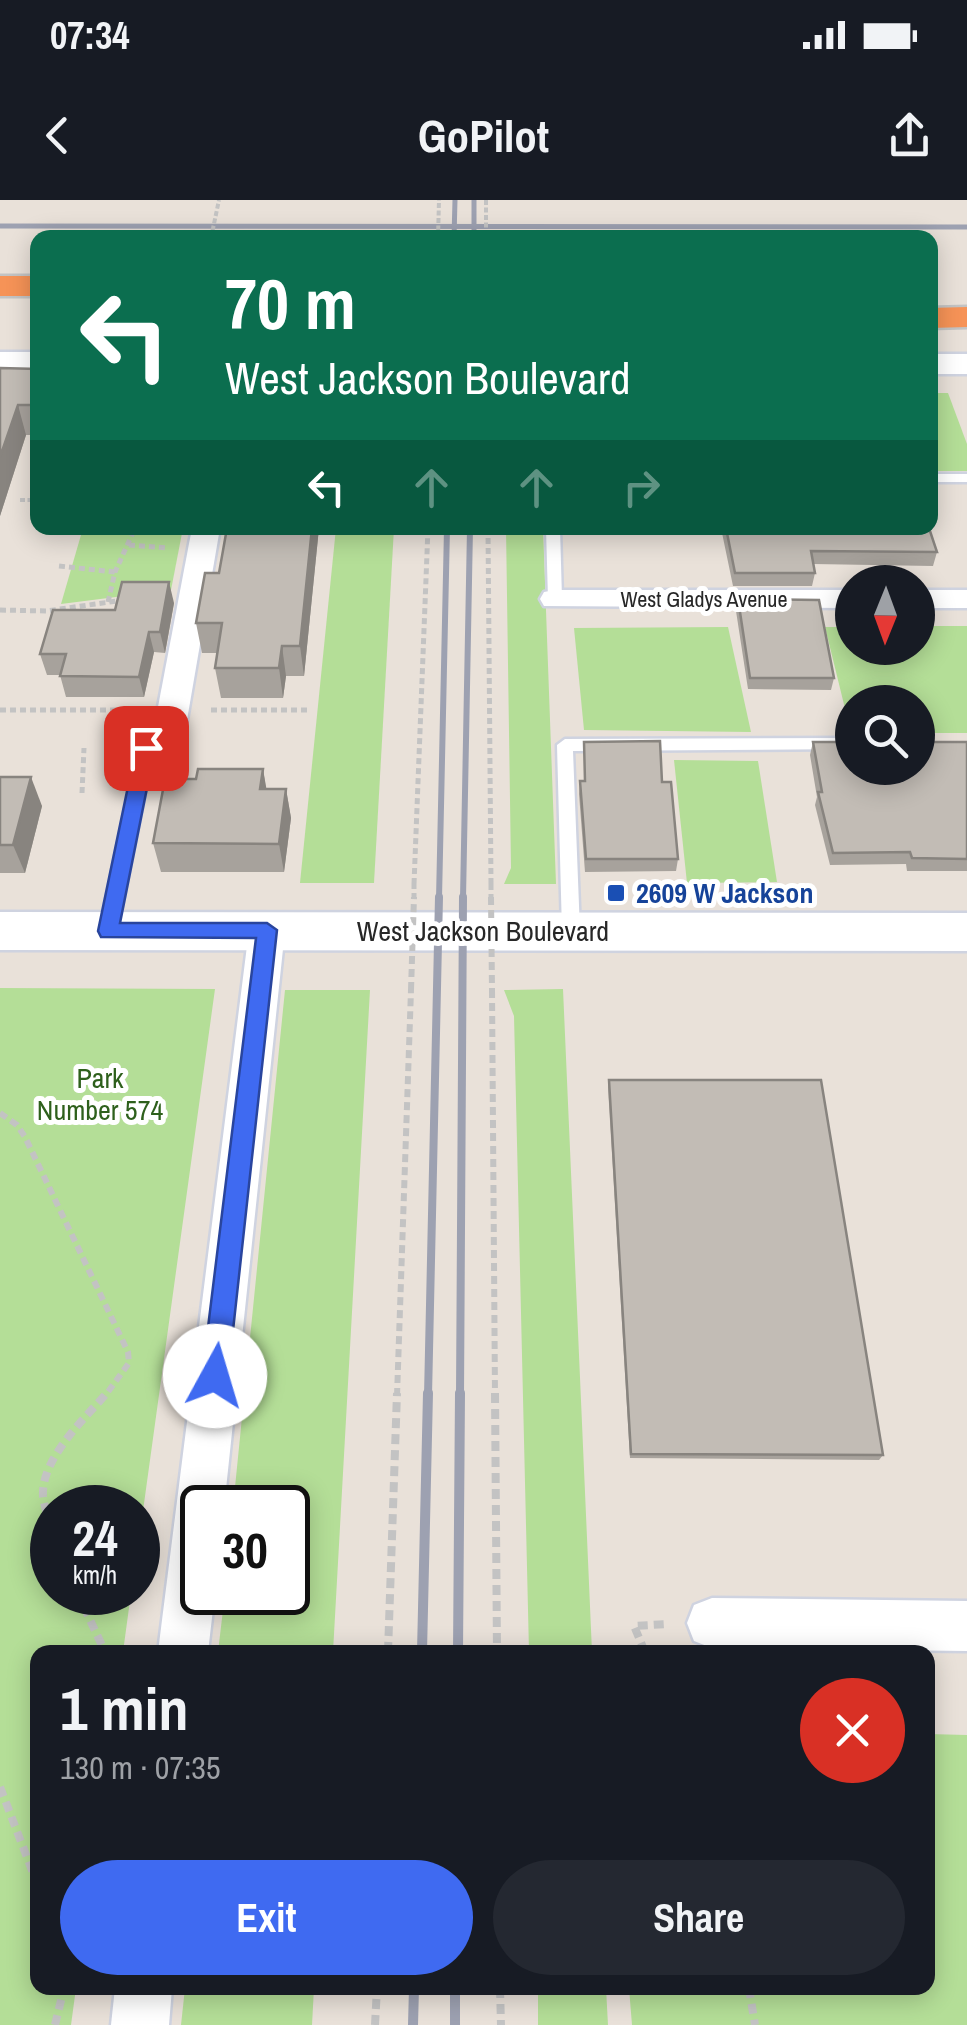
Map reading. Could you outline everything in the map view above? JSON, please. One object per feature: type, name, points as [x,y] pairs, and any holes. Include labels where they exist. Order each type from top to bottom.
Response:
[{"type":"highway","points":[[0,286],[30,286]]},
{"type":"highway","points":[[938,286],[967,287]]},
{"type":"highway","points":[[938,318],[967,317]]},
{"type":"highway","points":[[938,327],[967,328]]},
{"type":"street","points":[[0,362],[30,362]]},
{"type":"street","points":[[938,364],[967,364]]},
{"type":"street","points":[[156,749],[205,535]]},
{"type":"street","name":"West Gladys Avenue","points":[[555,599],[835,599]]},
{"type":"street","points":[[935,599],[967,599]]},
{"type":"street","points":[[184,1645],[267,930]]},
{"type":"street","name":"West Jackson Boulevard","points":[[0,931],[967,932]]},
{"type":"street","points":[[712,1623],[967,1626]]},
{"type":"street","points":[[140,2025],[143,1995]]},
{"type":"lane","points":[[938,478],[967,478]]},
{"type":"lane","points":[[552,535],[555,599]]},
{"type":"lane","points":[[571,931],[565,744],[835,744]]},
{"type":"lane","points":[[108,931],[156,749]]},
{"type":"path","points":[[213,230],[219,200]]},
{"type":"path","points":[[438,230],[439,200]]},
{"type":"path","points":[[486,200],[486,230]]},
{"type":"path","points":[[20,500],[30,500]]},
{"type":"path","points":[[108,602],[115,572],[132,535]]},
{"type":"path","points":[[388,1645],[428,535]]},
{"type":"path","points":[[488,535],[498,1645]]},
{"type":"path","points":[[59,566],[115,572]]},
{"type":"path","points":[[0,610],[46,610],[195,591]]},
{"type":"path","points":[[82,793],[84,748]]},
{"type":"path","points":[[0,1113],[17,1125],[25,1137],[128,1352],[129,1362],[123,1374],[46,1478],[45,1485]]},
{"type":"path","points":[[88,1615],[102,1645]]},
{"type":"path","points":[[0,1787],[30,1865]]},
{"type":"path","points":[[55,2025],[62,1995]]},
{"type":"path","points":[[375,2025],[376,1995]]},
{"type":"path","points":[[500,1995],[500,2025]]},
{"type":"path","points":[[751,1995],[755,2025]]},
{"type":"green space","points":[[938,393],[948,393],[967,444],[967,471],[938,471]]},
{"type":"green space","points":[[81,535],[182,535],[171,590],[61,604]]},
{"type":"green space","points":[[335,535],[394,535],[374,883],[300,883]]},
{"type":"green space","points":[[506,535],[543,535],[556,884],[504,884],[511,868]]},
{"type":"green space","points":[[935,626],[967,626],[967,733],[935,733],[935,685],[839,685],[825,627],[835,627],[835,665],[935,665]]},
{"type":"green space","points":[[728,627],[751,732],[584,730],[574,628]]},
{"type":"green space","points":[[674,760],[758,761],[777,882],[687,883]]},
{"type":"green space","name":"Park Number 574","points":[[0,988],[215,989],[147,1485],[30,1485],[30,1615],[128,1615],[124,1645],[30,1645],[30,1995],[75,1995],[71,2025],[0,2025]]},
{"type":"green space","points":[[563,989],[592,1645],[529,1645],[514,1016],[504,990]]},
{"type":"green space","points":[[285,990],[370,990],[333,1645],[219,1645],[222,1615],[310,1615],[310,1485],[235,1485]]},
{"type":"green space","points":[[935,1734],[967,1735],[967,2025],[632,2025],[630,1995],[935,1995]]},
{"type":"green space","points":[[184,1995],[314,1995],[312,2025],[181,2025]]},
{"type":"green space","points":[[538,1995],[606,1995],[608,2025],[538,2025]]},
{"type":"building","points":[[0,368],[30,369],[30,405],[18,405],[0,457]]},
{"type":"building","points":[[226,535],[311,535],[300,646],[282,646],[279,668],[215,668],[222,623],[196,623],[205,573],[219,573]]},
{"type":"building","points":[[727,535],[931,535],[937,552],[811,551],[815,573],[735,573]]},
{"type":"building","points":[[122,582],[169,582],[160,632],[149,632],[139,677],[60,676],[66,654],[40,654],[53,610],[115,610]]},
{"type":"building","points":[[738,599],[819,600],[834,678],[750,678]]},
{"type":"building","points":[[660,741],[662,782],[671,782],[678,859],[586,859],[580,781],[585,781],[584,742]]},
{"type":"building","points":[[813,742],[835,742],[835,785],[935,785],[935,742],[967,742],[967,859],[912,858],[910,852],[833,853],[818,792],[822,792]]},
{"type":"building","points":[[198,769],[263,769],[260,789],[286,789],[279,844],[153,843],[165,779],[196,779]]},
{"type":"building","points":[[0,777],[31,777],[13,845],[0,845]]},
{"type":"building","points":[[609,1080],[821,1080],[883,1455],[631,1454]]},
{"type":"railway","points":[[454,226],[455,200]]},
{"type":"railway","points":[[474,200],[474,226]]},
{"type":"railway","points":[[0,226],[454,226]]},
{"type":"railway","points":[[454,226],[474,226]]},
{"type":"railway","points":[[474,226],[967,227]]},
{"type":"railway","points":[[439,899],[447,535]]},
{"type":"railway","points":[[463,899],[470,535]]},
{"type":"railway","points":[[428,1396],[439,897]]},
{"type":"railway","points":[[460,1396],[463,897]]},
{"type":"railway","points":[[422,1645],[428,1393]]},
{"type":"railway","points":[[458,1645],[460,1393]]},
{"type":"railway","points":[[413,2025],[414,1995]]},
{"type":"railway","points":[[455,1995],[455,2025]]},
{"type":"place","name":"2609 W Jackson","points":[[616,893]]},
{"type":"route","points":[[146,748],[108,931],[267,930],[215,1376]]}]
